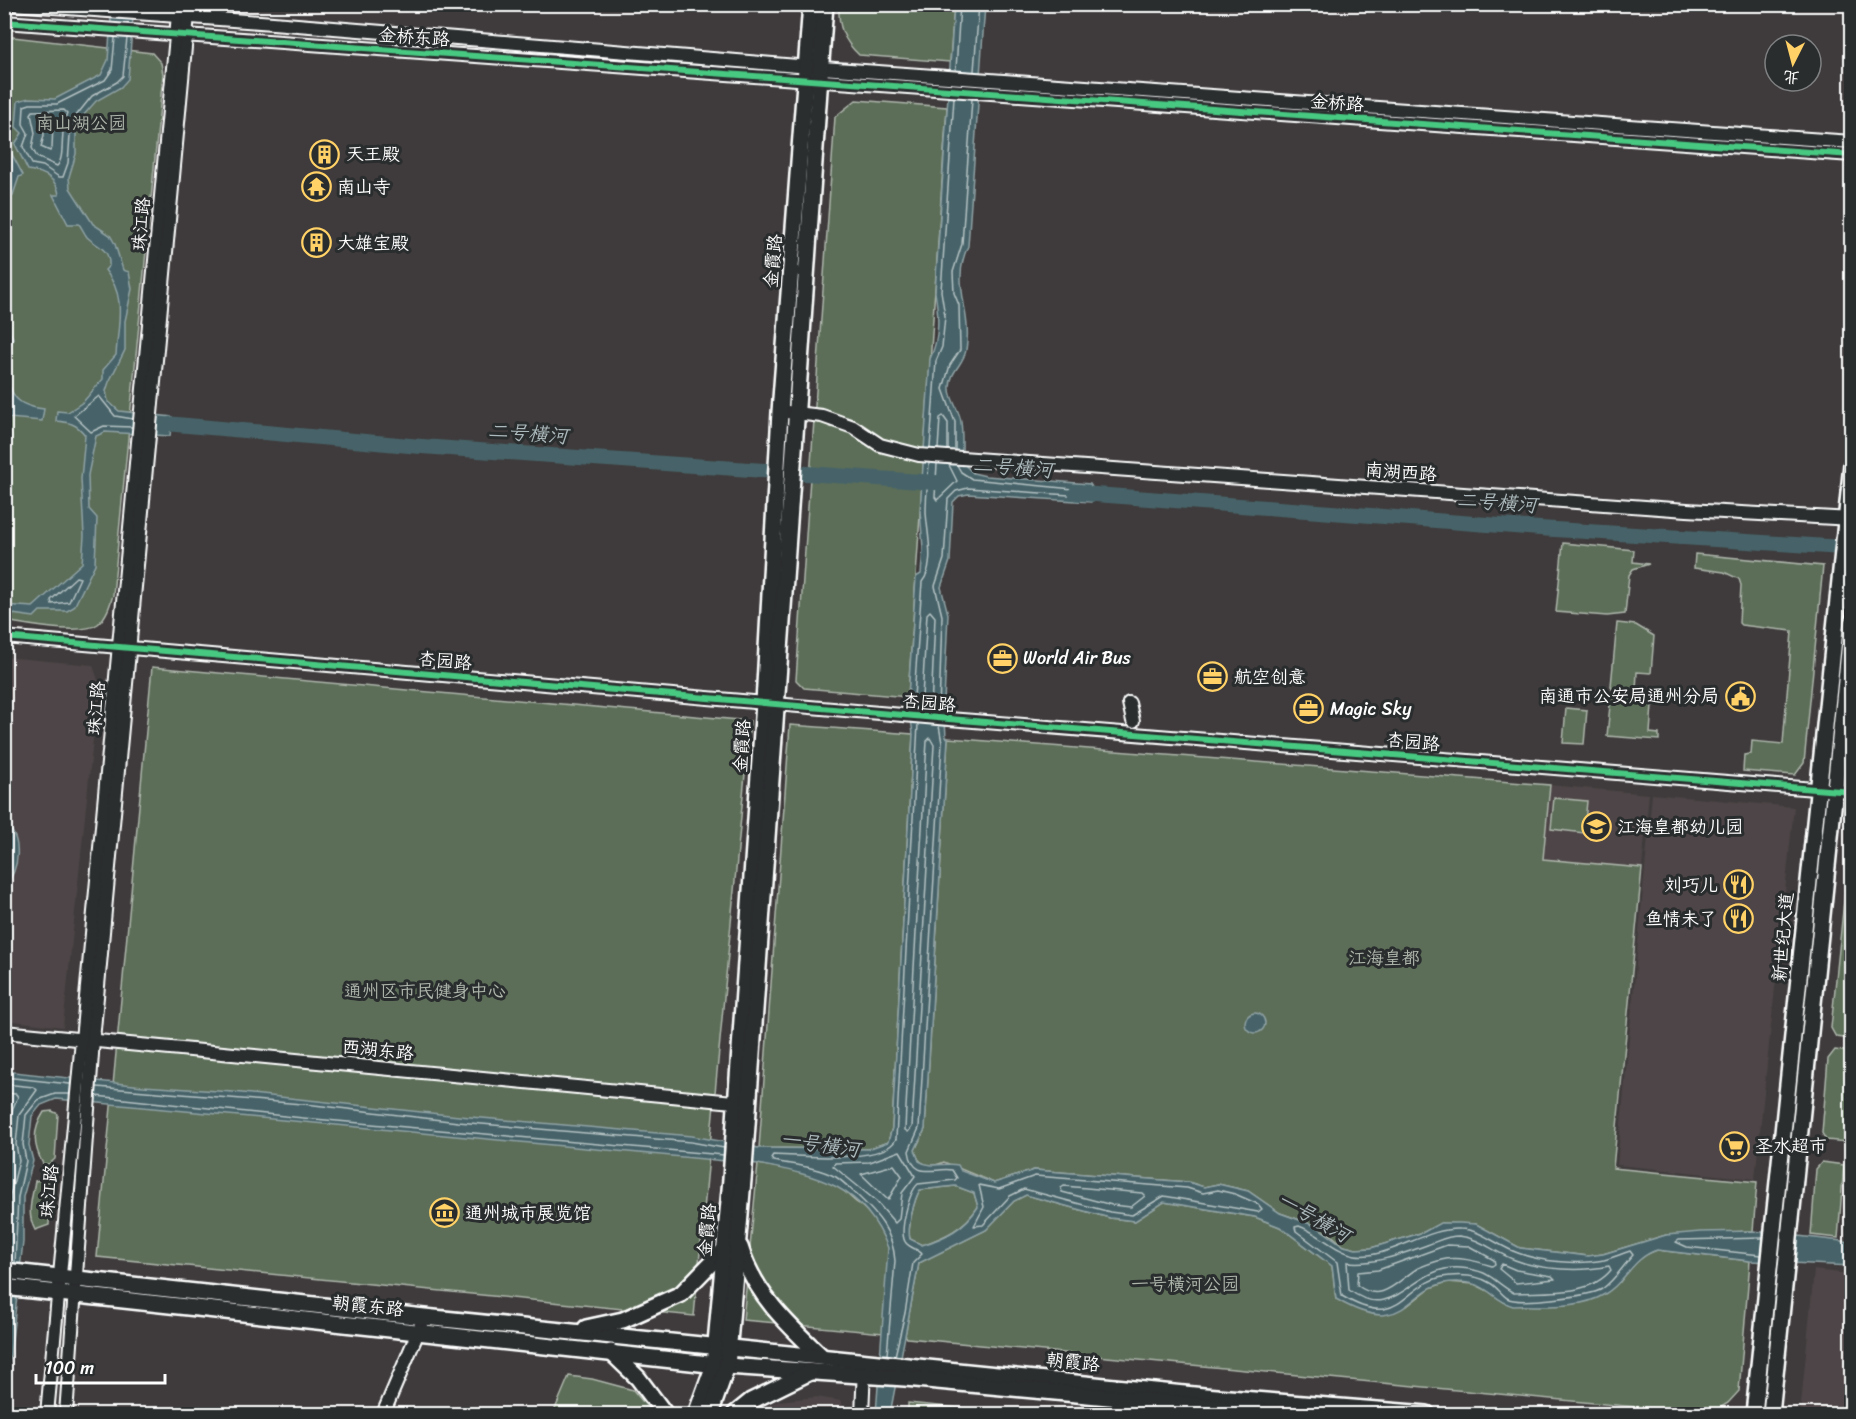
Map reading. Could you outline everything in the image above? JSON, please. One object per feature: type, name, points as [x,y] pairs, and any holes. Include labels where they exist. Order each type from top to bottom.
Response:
[{"type":"main road","name":"金霞路","points":[[771,704],[777,480],[797,413],[814,74],[811,4]]},
{"type":"main road","name":"金霞路","points":[[710,1414],[720,1365],[731,1245],[744,1168],[741,1131],[742,1103],[771,704],[792,483],[780,411],[814,74],[825,4]]},
{"type":"main road","name":"新世纪大道","points":[[1782,1230],[1816,790],[1848,519],[1851,464]]},
{"type":"main road","name":"新世纪大道","points":[[1771,1414],[1778,1269],[1851,622]]},
{"type":"main road","name":"金霞路","points":[[731,1245],[731,1179],[741,1131]]},
{"type":"main road","points":[[572,1331],[623,1320],[681,1294],[731,1245],[770,1306],[821,1356]]},
{"type":"main road","name":"新世纪大道","points":[[1754,1414],[1778,1269]]},
{"type":"main road","name":"朝霞东路","points":[[4,1271],[36,1282],[422,1324],[611,1353],[720,1365]]},
{"type":"main road","name":"朝霞东路","points":[[4,1287],[36,1282]]},
{"type":"main road","name":"朝霞东路","points":[[422,1324],[572,1331],[722,1346]]},
{"type":"main road","name":"朝霞路","points":[[722,1346],[821,1356],[869,1368]]},
{"type":"main road","points":[[611,1353],[638,1378],[665,1414]]},
{"type":"main road","name":"金霞路","points":[[696,1414],[720,1365]]},
{"type":"main road","name":"朝霞路","points":[[720,1365],[811,1372],[869,1368],[905,1371],[1291,1414]]},
{"type":"main road","points":[[735,1414],[751,1401],[811,1372]]},
{"type":"main road","name":"朝霞路","points":[[1203,1406],[1427,1414]]},
{"type":"street","name":"金桥东路","points":[[12,4],[136,13],[183,11],[814,74]]},
{"type":"street","name":"珠江路","points":[[47,1414],[59,1285],[82,1108],[183,11]]},
{"type":"street","name":"金桥东路","points":[[4,22],[814,74]]},
{"type":"street","name":"金桥路","points":[[814,74],[948,76],[1851,142]]},
{"type":"street","name":"金桥路","points":[[814,74],[984,93],[1851,155]]},
{"type":"street","name":"南湖西路","points":[[780,411],[822,416],[853,427],[880,445],[919,455],[1848,519]]},
{"type":"street","name":"杏园路","points":[[4,637],[908,716],[1851,792]]},
{"type":"street","points":[[1129,703],[1133,722]]},
{"type":"street","name":"西湖东路","points":[[4,1032],[742,1103]]},
{"type":"street","name":"珠江路","points":[[66,1414],[77,1286],[82,1108]]},
{"type":"street","points":[[382,1414],[422,1324]]},
{"type":"street","points":[[862,1414],[869,1368]]},
{"type":"shaded area","points":[[5,657],[93,665],[99,683],[63,1027],[5,1020]]},
{"type":"shaded area","name":"江海皇都幼儿园","points":[[1550,785],[1649,794],[1642,868],[1543,859]]},
{"type":"shaded area","points":[[1652,794],[1794,807],[1755,1179],[1617,1165]]},
{"type":"shaded area","points":[[1814,1270],[1851,1274],[1851,1414],[1800,1414]]},
{"type":"shaded area","points":[[817,1397],[842,1401],[843,1414],[750,1414],[778,1401]]},
{"type":"green space","points":[[839,5],[954,5],[950,62],[859,55],[849,44],[843,32],[839,20]]},
{"type":"green space","name":"南山湖公园","points":[[4,36],[152,53],[161,63],[163,74],[113,595],[101,621],[80,629],[53,628],[5,621]]},
{"type":"green space","points":[[856,100],[947,107],[908,697],[804,688],[796,680],[835,117]]},
{"type":"green space","points":[[1563,543],[1634,550],[1633,562],[1649,564],[1633,569],[1629,575],[1625,614],[1607,616],[1556,612]]},
{"type":"green space","points":[[1695,554],[1823,566],[1804,763],[1795,775],[1743,771],[1744,755],[1751,754],[1752,741],[1783,744],[1792,631],[1741,625],[1739,623],[1741,585],[1739,579],[1724,572],[1694,568]]},
{"type":"green space","points":[[1617,623],[1636,625],[1654,636],[1651,673],[1637,672],[1636,691],[1612,689],[1611,686]]},
{"type":"green space","name":"通州区市民健身中心","points":[[152,667],[750,721],[694,1316],[97,1257]]},
{"type":"green space","points":[[1611,695],[1662,699],[1661,705],[1652,705],[1650,733],[1659,734],[1659,740],[1607,736]]},
{"type":"green space","points":[[1566,708],[1587,710],[1584,744],[1563,743]]},
{"type":"green space","points":[[790,725],[913,734],[892,1128],[888,1142],[868,1149],[759,1148]]},
{"type":"green space","name":"江海皇都","points":[[948,738],[1550,785],[1543,859],[1642,868],[1613,1168],[1757,1182],[1753,1231],[1666,1235],[1603,1254],[1588,1256],[1520,1248],[1476,1224],[1441,1223],[1424,1232],[1371,1248],[1356,1249],[1344,1246],[1330,1234],[1303,1221],[1280,1213],[1248,1191],[1218,1184],[1204,1187],[1188,1182],[1034,1170],[994,1183],[944,1162],[934,1165],[922,1163],[915,1150],[925,1129]]},
{"type":"green space","points":[[1554,798],[1587,801],[1584,833],[1551,829]]},
{"type":"green space","points":[[1851,832],[1851,1039],[1836,1037],[1831,1028]]},
{"type":"green space","points":[[1835,1050],[1851,1052],[1852,1100],[1847,1142],[1826,1140],[1822,1133],[1828,1059]]},
{"type":"green space","points":[[52,1111],[58,1114],[55,1159],[49,1164],[43,1164],[37,1151],[35,1138],[37,1125],[44,1112]]},
{"type":"green space","points":[[1822,1162],[1844,1165],[1838,1238],[1811,1235],[1816,1169]]},
{"type":"green space","points":[[758,1164],[807,1173],[834,1183],[878,1224],[885,1236],[890,1260],[883,1333],[743,1320]]},
{"type":"green space","points":[[46,1179],[50,1187],[49,1225],[35,1230],[30,1212],[35,1181]]},
{"type":"green space","points":[[955,1186],[974,1193],[978,1207],[973,1214],[954,1231],[930,1242],[922,1245],[910,1239],[909,1228],[915,1200],[920,1190]]},
{"type":"green space","name":"一号横河公园","points":[[1026,1195],[1110,1218],[1135,1221],[1164,1202],[1255,1217],[1280,1227],[1332,1266],[1336,1299],[1407,1306],[1430,1288],[1447,1282],[1474,1284],[1494,1294],[1620,1282],[1640,1259],[1657,1250],[1750,1261],[1739,1391],[1728,1403],[1710,1414],[907,1338],[905,1335],[919,1263],[986,1230],[1014,1201]]},
{"type":"green space","points":[[569,1376],[592,1379],[633,1390],[653,1414],[553,1414]]},
{"type":"green space","points":[[908,1403],[1019,1414],[908,1414]]},
{"type":"water","points":[[112,5],[134,5],[128,79],[121,87],[96,101],[76,124],[76,154],[69,177],[70,188],[93,224],[110,235],[123,270],[129,272],[132,289],[125,321],[125,350],[106,391],[108,401],[119,411],[172,417],[170,436],[105,432],[96,436],[88,475],[89,509],[97,518],[95,564],[74,607],[67,611],[40,611],[34,617],[5,613],[4,605],[33,607],[82,563],[84,536],[81,479],[85,435],[72,424],[56,421],[57,411],[68,412],[83,402],[103,379],[103,370],[116,355],[119,321],[119,300],[112,280],[105,270],[109,266],[107,255],[87,237],[79,224],[68,224],[53,195],[59,195],[56,184],[44,174],[28,170],[15,144],[22,133],[16,127],[18,101],[29,98],[55,99],[101,75],[108,60]]},
{"type":"water","points":[[954,5],[985,5],[968,246],[961,273],[967,323],[966,350],[952,376],[950,387],[961,422],[963,463],[973,473],[986,476],[1090,484],[1097,495],[1091,502],[968,494],[959,496],[953,502],[950,561],[941,587],[948,614],[944,702],[946,737],[948,738],[925,1129],[915,1150],[919,1161],[929,1165],[958,1165],[961,1171],[994,1183],[1034,1170],[1188,1182],[1204,1187],[1218,1184],[1248,1191],[1280,1213],[1316,1226],[1344,1246],[1356,1249],[1371,1248],[1424,1232],[1440,1223],[1476,1224],[1520,1248],[1588,1256],[1603,1254],[1666,1235],[1753,1231],[1851,1242],[1851,1266],[1750,1261],[1657,1250],[1635,1264],[1605,1294],[1572,1305],[1513,1306],[1484,1288],[1459,1282],[1441,1284],[1427,1290],[1394,1313],[1380,1315],[1361,1311],[1336,1299],[1332,1266],[1280,1227],[1255,1217],[1164,1202],[1135,1221],[1110,1218],[1026,1195],[1014,1201],[986,1230],[919,1263],[890,1414],[876,1414],[888,1248],[878,1227],[866,1210],[852,1197],[819,1179],[758,1164],[56,1099],[41,1105],[32,1116],[29,1145],[33,1161],[23,1197],[23,1242],[5,1403],[5,1071],[459,1116],[692,1136],[759,1148],[868,1149],[888,1142],[892,1128],[913,734],[908,697],[916,577],[921,574],[923,548],[920,511],[930,359],[936,343],[938,326],[935,292]],"holes":[[[955,1186],[974,1193],[978,1207],[961,1226],[939,1239],[922,1245],[910,1239],[909,1228],[915,1200],[920,1190]]]},
{"type":"water","points":[[4,147],[8,147],[23,175],[19,177],[13,195],[5,199]]},
{"type":"water","points":[[4,319],[13,338],[9,351],[5,351]]},
{"type":"water","points":[[4,359],[10,387],[17,399],[32,407],[44,409],[42,421],[9,418],[8,439],[5,442]]},
{"type":"water","points":[[5,824],[15,837],[17,854],[14,871],[5,885]]},
{"type":"water","points":[[1255,1013],[1262,1016],[1265,1023],[1262,1030],[1255,1033],[1248,1030],[1245,1023],[1248,1016]]},
{"type":"waterway","name":"二号横河","points":[[171,424],[415,446],[942,483]]},
{"type":"waterway","name":"二号横河","points":[[1076,493],[1547,529],[1852,548]]},
{"type":"cycle path","points":[[4,22],[1852,155]]},
{"type":"cycle path","points":[[4,637],[949,719],[1852,792]]},
{"type":"place","name":"天王殿","points":[[325,154]]},
{"type":"place","name":"南山寺","points":[[316,187]]},
{"type":"place","name":"大雄宝殿","points":[[316,243]]},
{"type":"place","name":"World Air Bus","points":[[1002,658]]},
{"type":"place","name":"航空创意","points":[[1213,677]]},
{"type":"place","name":"南通市公安局通州分局","points":[[1740,696]]},
{"type":"place","name":"Magic Sky","points":[[1309,709]]},
{"type":"place","name":"江海皇都幼儿园","points":[[1596,827]]},
{"type":"place","name":"刘巧儿","points":[[1739,885]]},
{"type":"place","name":"鱼情未了","points":[[1738,919]]},
{"type":"place","name":"圣水超市","points":[[1734,1146]]},
{"type":"place","name":"通州城市展览馆","points":[[444,1213]]},
{"type":"water label","name":"一号横河","points":[[820,1144]]},
{"type":"water label","name":"一号横河","points":[[1314,1217]]}]
